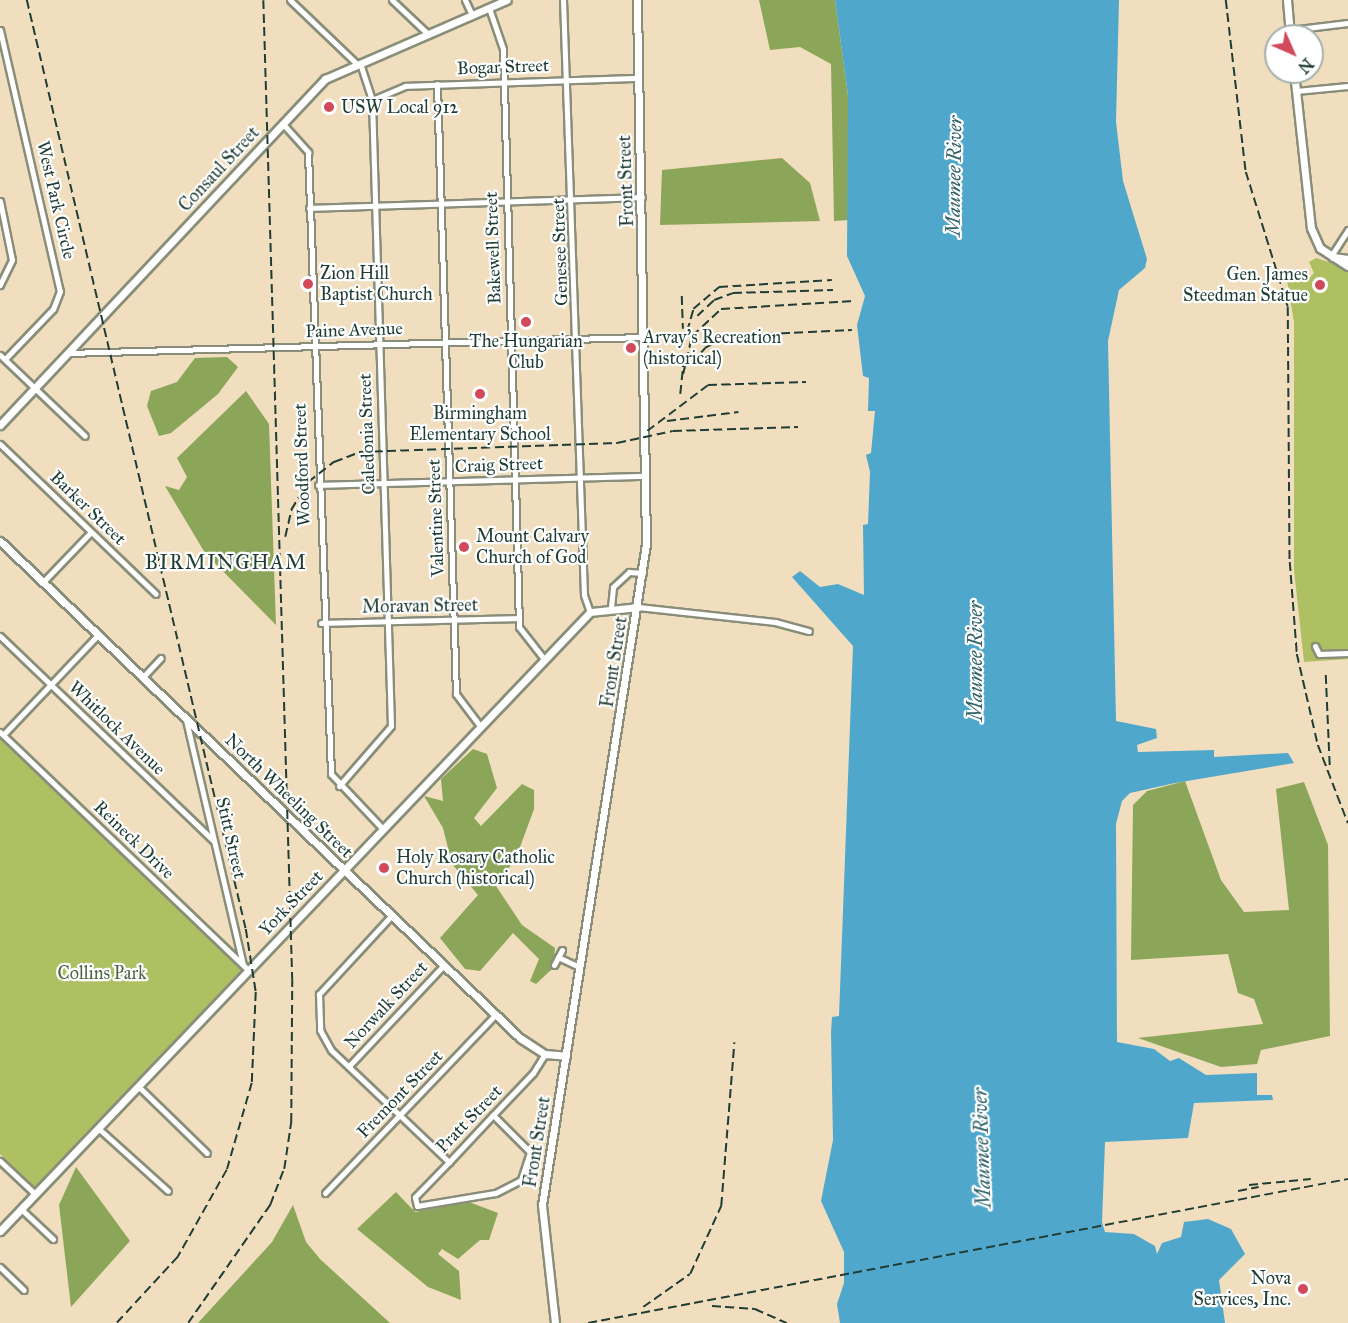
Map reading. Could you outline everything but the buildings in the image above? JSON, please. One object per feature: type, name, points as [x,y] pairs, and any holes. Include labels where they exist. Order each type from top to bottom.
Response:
[{"type":"street","points":[[290,0],[359,64]]},
{"type":"street","points":[[392,0],[428,34]]},
{"type":"street","points":[[465,0],[472,15]]},
{"type":"street","name":"Consaul Street","points":[[0,425],[325,79],[507,0]]},
{"type":"street","name":"Genesee Street","points":[[563,0],[569,80],[584,594],[590,612]]},
{"type":"street","name":"Front Street","points":[[555,1323],[542,1205],[644,573],[642,197],[637,0]]},
{"type":"street","points":[[1287,0],[1289,24]]},
{"type":"street","name":"Bakewell Street","points":[[489,8],[502,41],[519,618],[521,636],[544,659]]},
{"type":"street","points":[[1324,27],[1348,23]]},
{"type":"street","name":"West Park Circle","points":[[0,30],[60,291],[53,309],[2,357]]},
{"type":"street","name":"Caledonia Street","points":[[339,786],[389,732],[372,100],[359,64]]},
{"type":"street","name":"Bogar Street","points":[[372,100],[405,86],[638,78]]},
{"type":"street","name":"Valentine Street","points":[[437,84],[457,700],[480,726]]},
{"type":"street","points":[[1295,84],[1311,228],[1317,245],[1348,266]]},
{"type":"street","points":[[1296,91],[1348,86]]},
{"type":"street","name":"Woodford Street","points":[[283,124],[306,147],[321,623],[331,774],[339,786],[383,829]]},
{"type":"street","points":[[309,208],[642,197]]},
{"type":"street","points":[[0,201],[12,260],[0,285]]},
{"type":"street","points":[[1331,256],[1348,230]]},
{"type":"street","points":[[1331,256],[1348,259]]},
{"type":"street","name":"Paine Avenue","points":[[67,353],[642,337]]},
{"type":"street","points":[[2,357],[85,436]]},
{"type":"street","name":"Barker Street","points":[[0,444],[156,594]]},
{"type":"street","name":"Craig Street","points":[[318,485],[645,476]]},
{"type":"street","points":[[43,582],[91,532]]},
{"type":"street","name":"North Wheeling Street","points":[[0,541],[496,1014],[545,1054]]},
{"type":"street","points":[[611,607],[610,591],[619,580],[629,572],[644,573]]},
{"type":"street","points":[[590,612],[611,607],[638,608],[775,622],[809,631]]},
{"type":"street","name":"York Street","points":[[0,1231],[138,1086],[245,967],[383,829],[590,612]]},
{"type":"street","name":"Moravan Street","points":[[321,623],[519,618]]},
{"type":"street","points":[[1,734],[98,635]]},
{"type":"street","name":"Whitlock Avenue","points":[[0,636],[214,841]]},
{"type":"street","points":[[1315,646],[1319,654],[1348,653]]},
{"type":"street","points":[[143,677],[161,658]]},
{"type":"street","name":"Stitt Street","points":[[186,718],[245,967]]},
{"type":"street","name":"Reineck Drive","points":[[1,734],[245,967]]},
{"type":"street","points":[[392,915],[325,986],[316,1005],[320,1030],[349,1066],[449,1162]]},
{"type":"street","points":[[554,965],[562,950]]},
{"type":"street","points":[[558,957],[579,967]]},
{"type":"street","name":"Norwalk Street","points":[[349,1066],[444,965]]},
{"type":"street","name":"Fremont Street","points":[[326,1193],[496,1014]]},
{"type":"street","points":[[545,1054],[566,1056]]},
{"type":"street","name":"Pratt Street","points":[[493,1114],[530,1152],[521,1180],[495,1193],[423,1207],[414,1203],[545,1054]]},
{"type":"street","points":[[138,1086],[207,1153]]},
{"type":"street","points":[[98,1128],[168,1191]]},
{"type":"street","points":[[0,1161],[35,1194]]},
{"type":"street","points":[[21,1209],[53,1239]]},
{"type":"street","points":[[0,1267],[24,1290]]},
{"type":"green space","points":[[759,0],[835,0],[848,95],[848,220],[834,221],[831,64],[800,47],[770,50]]},
{"type":"green space","points":[[782,158],[810,183],[820,221],[660,225],[662,170]]},
{"type":"green space","points":[[1316,258],[1348,268],[1348,659],[1304,662],[1294,570],[1294,322],[1286,275],[1309,278],[1314,273],[1309,262]]},
{"type":"green space","points":[[227,357],[238,367],[218,394],[171,433],[159,436],[147,406],[151,391],[177,382],[195,358]]},
{"type":"green space","points":[[246,391],[269,424],[276,625],[205,553],[165,486],[179,490],[187,477],[177,458]]},
{"type":"green space","name":"Collins Park","points":[[0,738],[244,970],[35,1188],[0,1154]]},
{"type":"green space","points":[[473,749],[487,754],[497,788],[474,818],[481,826],[522,784],[534,790],[534,809],[516,858],[496,886],[522,925],[555,948],[553,968],[536,984],[530,981],[539,959],[513,933],[480,971],[465,969],[440,938],[478,895],[452,864],[443,828],[424,796],[443,801],[441,779]]},
{"type":"green space","points":[[1185,781],[1221,880],[1244,912],[1289,910],[1276,789],[1304,782],[1328,845],[1330,1036],[1261,1050],[1257,1064],[1221,1067],[1138,1038],[1263,1024],[1254,999],[1238,993],[1228,954],[1131,960],[1133,805],[1147,791]]},
{"type":"green space","points":[[76,1167],[130,1241],[71,1307],[59,1205]]},
{"type":"green space","points":[[396,1192],[415,1212],[469,1202],[498,1213],[489,1240],[480,1240],[458,1259],[442,1249],[438,1254],[459,1271],[461,1300],[428,1287],[357,1229]]},
{"type":"green space","points":[[293,1205],[306,1242],[320,1259],[390,1323],[198,1323],[272,1242]]},
{"type":"water","name":"Maumee River","points":[[835,0],[1119,0],[1116,122],[1123,181],[1147,259],[1145,268],[1119,290],[1108,341],[1116,721],[1156,729],[1157,738],[1137,745],[1138,752],[1214,750],[1214,757],[1288,753],[1294,763],[1175,783],[1130,793],[1122,801],[1116,824],[1117,1042],[1154,1049],[1170,1061],[1179,1058],[1206,1075],[1257,1073],[1257,1095],[1272,1095],[1273,1100],[1194,1103],[1188,1138],[1105,1142],[1102,1222],[1105,1232],[1134,1234],[1155,1246],[1157,1254],[1162,1243],[1181,1237],[1184,1222],[1208,1219],[1231,1229],[1245,1254],[1219,1280],[1225,1323],[840,1323],[837,1304],[844,1283],[844,1252],[821,1201],[833,1140],[831,1032],[832,1017],[839,1016],[853,646],[792,577],[800,571],[820,587],[838,584],[864,595],[863,525],[868,524],[870,472],[866,455],[871,453],[875,411],[868,411],[869,378],[863,376],[857,325],[865,296],[847,256],[848,95]]},
{"type":"railway","points":[[27,0],[246,929],[256,992],[252,1083],[227,1170],[178,1257],[117,1323]]},
{"type":"railway","points":[[188,1323],[270,1205],[284,1169],[291,1122],[292,981],[263,0]]},
{"type":"railway","points":[[1226,0],[1246,172],[1288,307],[1290,562],[1297,654],[1318,745],[1348,823]]},
{"type":"railway","points":[[683,345],[693,309],[719,287],[832,280]]},
{"type":"railway","points":[[697,316],[714,300],[733,293],[833,290]]},
{"type":"railway","points":[[682,296],[683,329]]},
{"type":"railway","points":[[683,374],[692,336],[721,309],[854,301]]},
{"type":"railway","points":[[692,363],[705,348],[727,336],[852,330]]},
{"type":"railway","points":[[680,394],[683,365]]},
{"type":"railway","points":[[647,431],[708,385],[806,382]]},
{"type":"railway","points":[[667,421],[738,412]]},
{"type":"railway","points":[[285,537],[291,510],[308,482],[334,462],[360,452],[617,443],[673,431],[798,427]]},
{"type":"railway","points":[[1326,675],[1330,766]]},
{"type":"railway","points":[[643,1307],[690,1274],[721,1206],[734,1043]]},
{"type":"railway","points":[[1249,1185],[1311,1179]]},
{"type":"railway","points":[[588,1323],[1348,1179]]},
{"type":"railway","points":[[1238,1191],[1259,1187]]},
{"type":"railway","points":[[712,1306],[755,1309],[787,1323]]},
{"type":"place","name":"USW Local 912","points":[[329,107]]},
{"type":"place","name":"Zion Hill Baptist Church","points":[[308,284]]},
{"type":"place","name":"Gen. James Steedman Statue","points":[[1320,285]]},
{"type":"place","name":"The Hungarian Club","points":[[526,322]]},
{"type":"place","name":"Arvay's Recreation (historical)","points":[[631,348]]},
{"type":"place","name":"Birmingham Elementary School","points":[[480,394]]},
{"type":"place","name":"Mount Calvary Church of God","points":[[464,547]]},
{"type":"place","name":"Holy Rosary Catholic Church (historical)","points":[[384,868]]},
{"type":"place","name":"Nova Services, Inc.","points":[[1303,1289]]},
{"type":"district","name":"BIRMINGHAM","points":[[226,562]]}]
